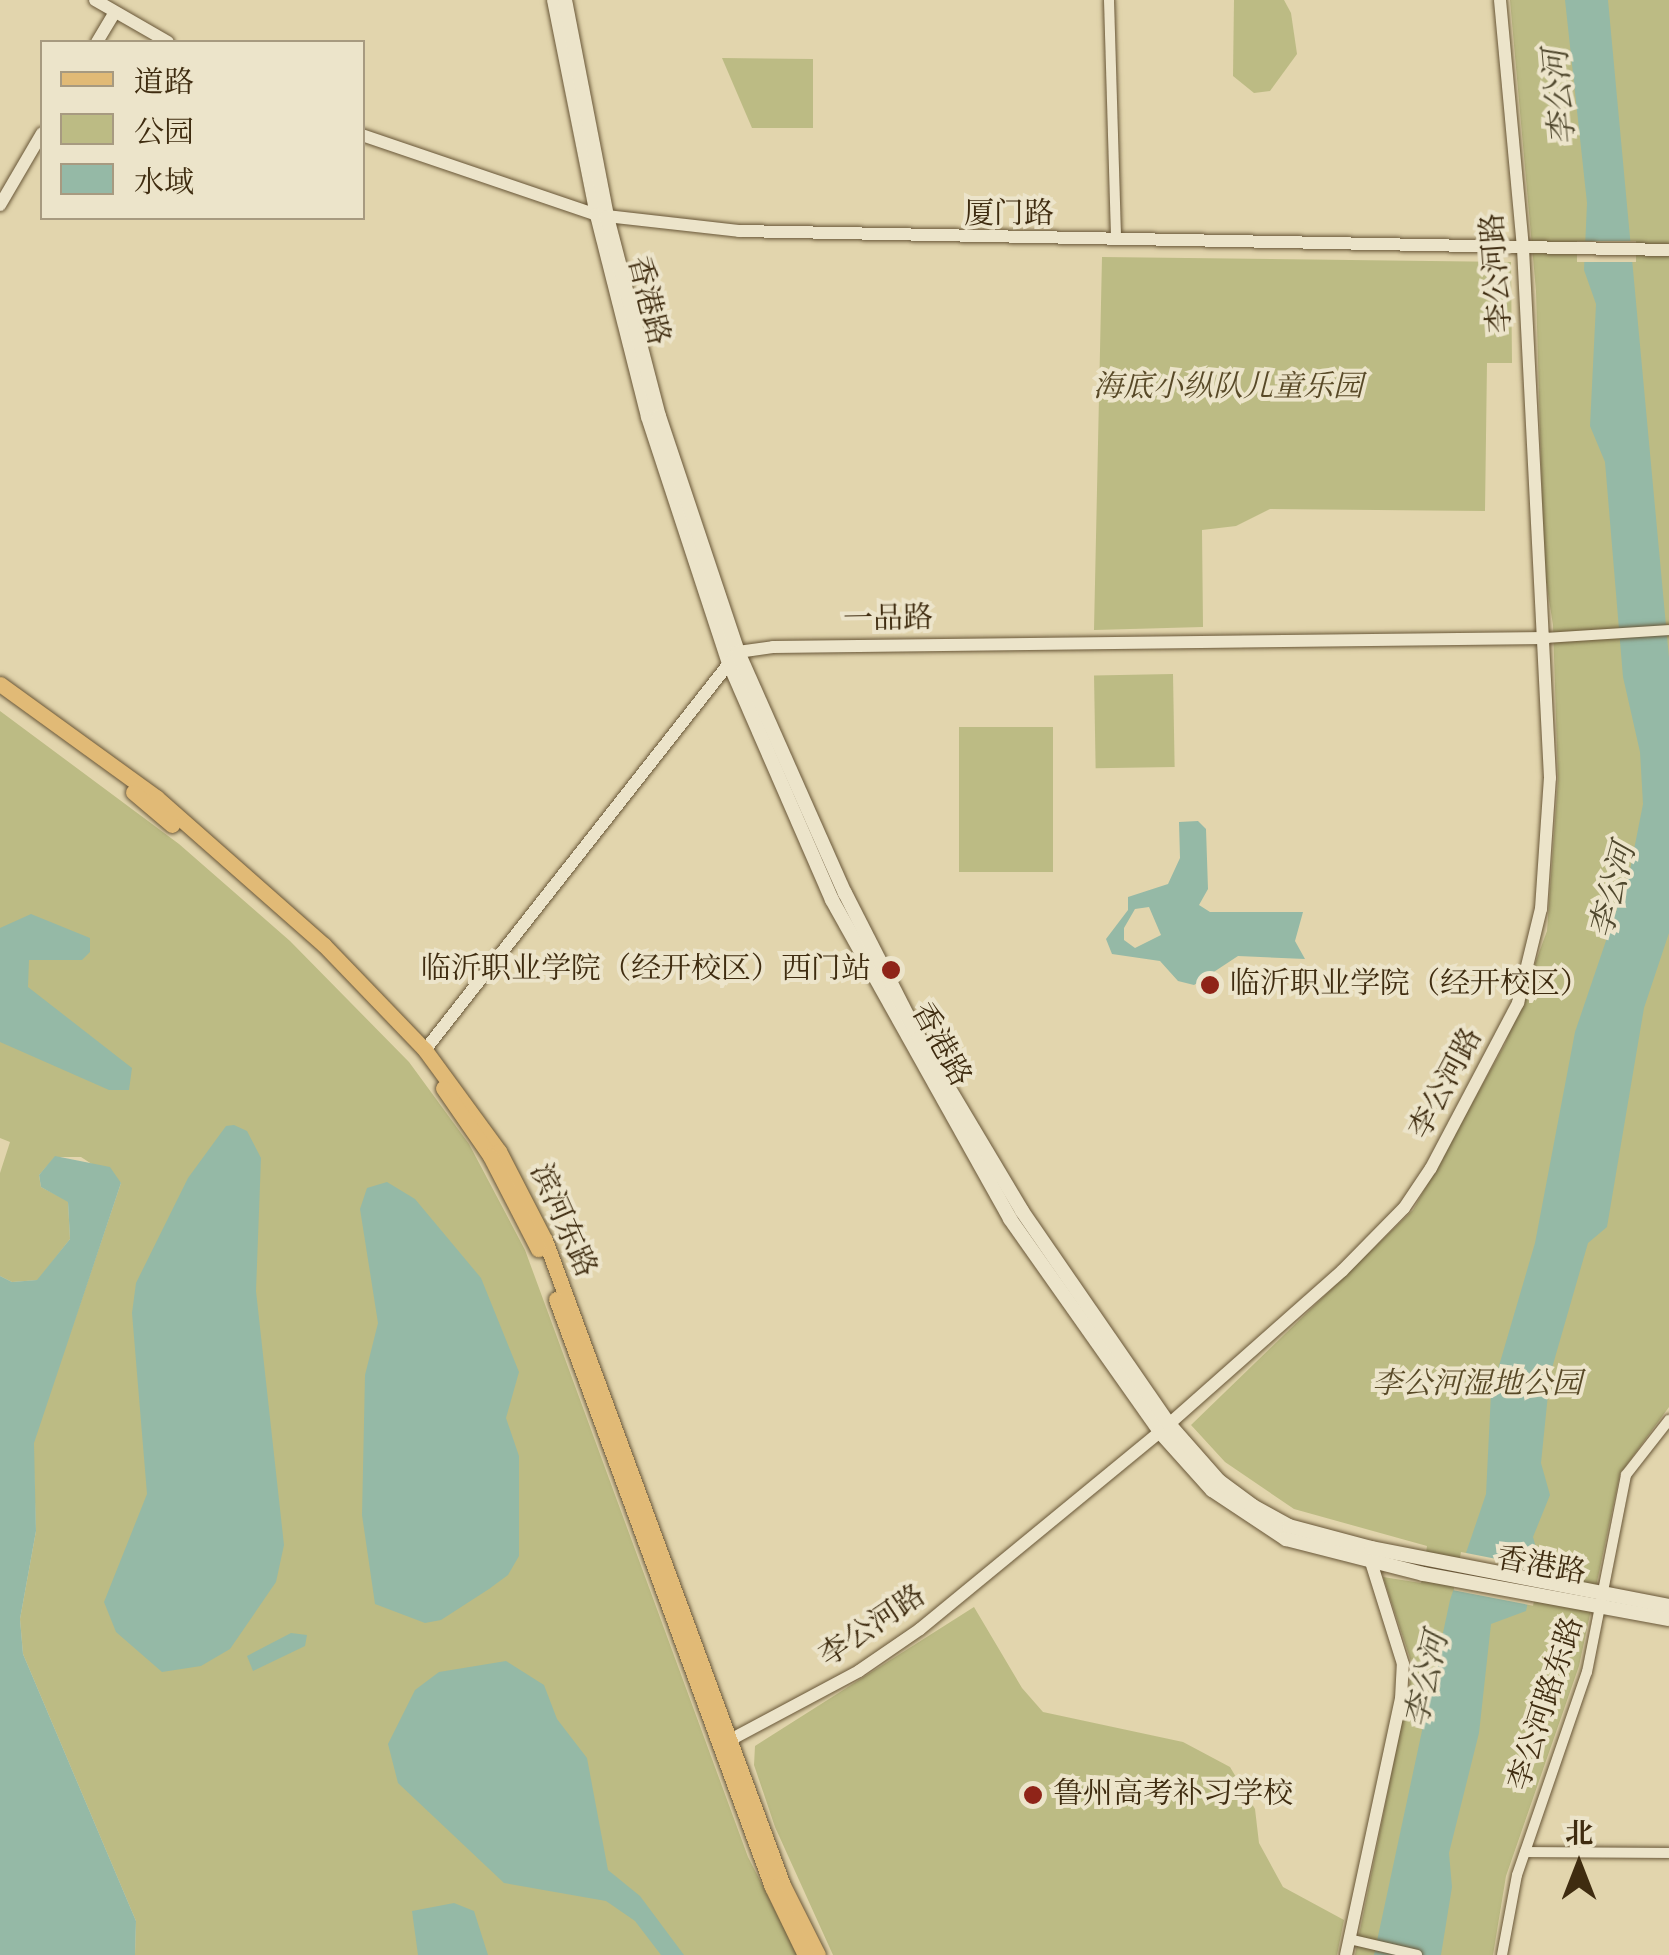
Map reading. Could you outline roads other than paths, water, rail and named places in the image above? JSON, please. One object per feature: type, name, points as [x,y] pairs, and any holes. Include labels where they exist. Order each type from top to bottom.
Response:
[{"type":"main road","name":"香港路","points":[[554,0],[602,216],[734,658],[928,1055],[1022,1212],[1164,1428],[1212,1490],[1286,1539],[1371,1562],[1669,1606]]},
{"type":"main road","name":"香港路","points":[[565,0],[602,216]]},
{"type":"main road","name":"滨河东路","points":[[0,684],[171,810],[324,945],[425,1050],[499,1152],[545,1240],[783,1884],[818,1955]]},
{"type":"main road","name":"滨河东路","points":[[0,695],[135,794],[320,955],[417,1055],[490,1156],[536,1244],[740,1800],[805,1955]]},
{"type":"main road","name":"香港路","points":[[1164,1428],[1219,1481],[1289,1526],[1424,1567]]},
{"type":"main road","name":"香港路","points":[[1605,1599],[1669,1618]]},
{"type":"street","points":[[94,0],[164,40]]},
{"type":"street","points":[[1109,0],[1116,240]]},
{"type":"street","name":"李公河路","points":[[730,1740],[859,1671],[920,1629],[1164,1428],[1404,1208],[1518,1002],[1532,956],[1547,842],[1546,638],[1523,248],[1500,0]]},
{"type":"street","points":[[97,40],[114,14]]},
{"type":"street","points":[[0,204],[40,136]]},
{"type":"street","name":"厦门路","points":[[365,136],[602,216],[824,237],[1669,250]]},
{"type":"street","points":[[1546,638],[1610,630],[1669,630]]},
{"type":"street","name":"一品路","points":[[734,658],[1546,638]]},
{"type":"street","points":[[425,1050],[734,658]]},
{"type":"street","name":"李公河路东路","points":[[1502,1955],[1525,1852],[1605,1599],[1626,1475],[1669,1420]]},
{"type":"street","points":[[1346,1955],[1402,1682],[1397,1638],[1371,1562]]},
{"type":"street","points":[[1525,1852],[1669,1852]]},
{"type":"street","points":[[1349,1939],[1416,1955]]},
{"type":"water","points":[[1565,0],[1608,0],[1669,658],[1669,933],[1644,1008],[1607,1227],[1588,1243],[1550,1375],[1541,1463],[1550,1495],[1533,1537],[1538,1555],[1526,1611],[1491,1624],[1479,1733],[1449,1853],[1452,1887],[1441,1955],[1374,1955],[1450,1600],[1486,1494],[1491,1393],[1535,1243],[1575,1032],[1630,870],[1643,804],[1640,752],[1623,677],[1605,462],[1590,426],[1596,304],[1584,270],[1587,203]]},
{"type":"water","points":[[1198,821],[1206,829],[1208,889],[1199,905],[1210,912],[1303,912],[1295,941],[1305,959],[1238,956],[1194,985],[1178,981],[1160,961],[1112,954],[1106,939],[1128,910],[1128,897],[1168,884],[1180,858],[1179,822]],"holes":[[[1149,907],[1161,935],[1135,948],[1124,940],[1124,928],[1135,909]]]},
{"type":"water","points":[[31,914],[90,938],[90,952],[82,960],[29,960],[28,987],[132,1068],[129,1090],[109,1090],[0,1042],[0,928]]},
{"type":"water","points":[[226,1126],[247,1131],[261,1158],[256,1291],[284,1545],[276,1582],[230,1649],[201,1666],[162,1672],[116,1632],[104,1602],[147,1494],[132,1313],[136,1283],[188,1178]]},
{"type":"water","points":[[55,1156],[110,1167],[121,1183],[34,1443],[36,1531],[20,1619],[23,1654],[136,1921],[135,1955],[0,1955],[0,1276],[12,1282],[37,1280],[70,1239],[68,1202],[41,1187],[39,1175]]},
{"type":"water","points":[[387,1182],[415,1199],[481,1278],[519,1372],[506,1418],[519,1456],[519,1556],[508,1575],[489,1589],[441,1620],[425,1623],[375,1604],[362,1515],[365,1375],[378,1323],[360,1209],[367,1188]]},
{"type":"water","points":[[291,1633],[307,1635],[305,1646],[253,1671],[247,1656]]},
{"type":"water","points":[[506,1661],[544,1685],[557,1719],[587,1758],[608,1870],[640,1896],[684,1955],[661,1955],[635,1921],[606,1901],[504,1883],[398,1783],[388,1744],[415,1690],[439,1672]]},
{"type":"water","points":[[454,1903],[474,1911],[488,1955],[418,1955],[412,1911]]},
{"type":"place","name":"临沂职业学院（经开校区）西门站","points":[[891,970]]},
{"type":"place","name":"临沂职业学院（经开校区）","points":[[1210,985]]},
{"type":"place","name":"鲁州高考补习学校","points":[[1033,1795]]},
{"type":"water label","name":"李公河","points":[[1561,97]]},
{"type":"water label","name":"李公河","points":[[1614,891]]},
{"type":"water label","name":"李公河","points":[[1428,1680]]},
{"type":"park label","name":"海底小纵队儿童乐园","points":[[1228,388]]},
{"type":"park label","name":"李公河湿地公园","points":[[1477,1385]]}]
